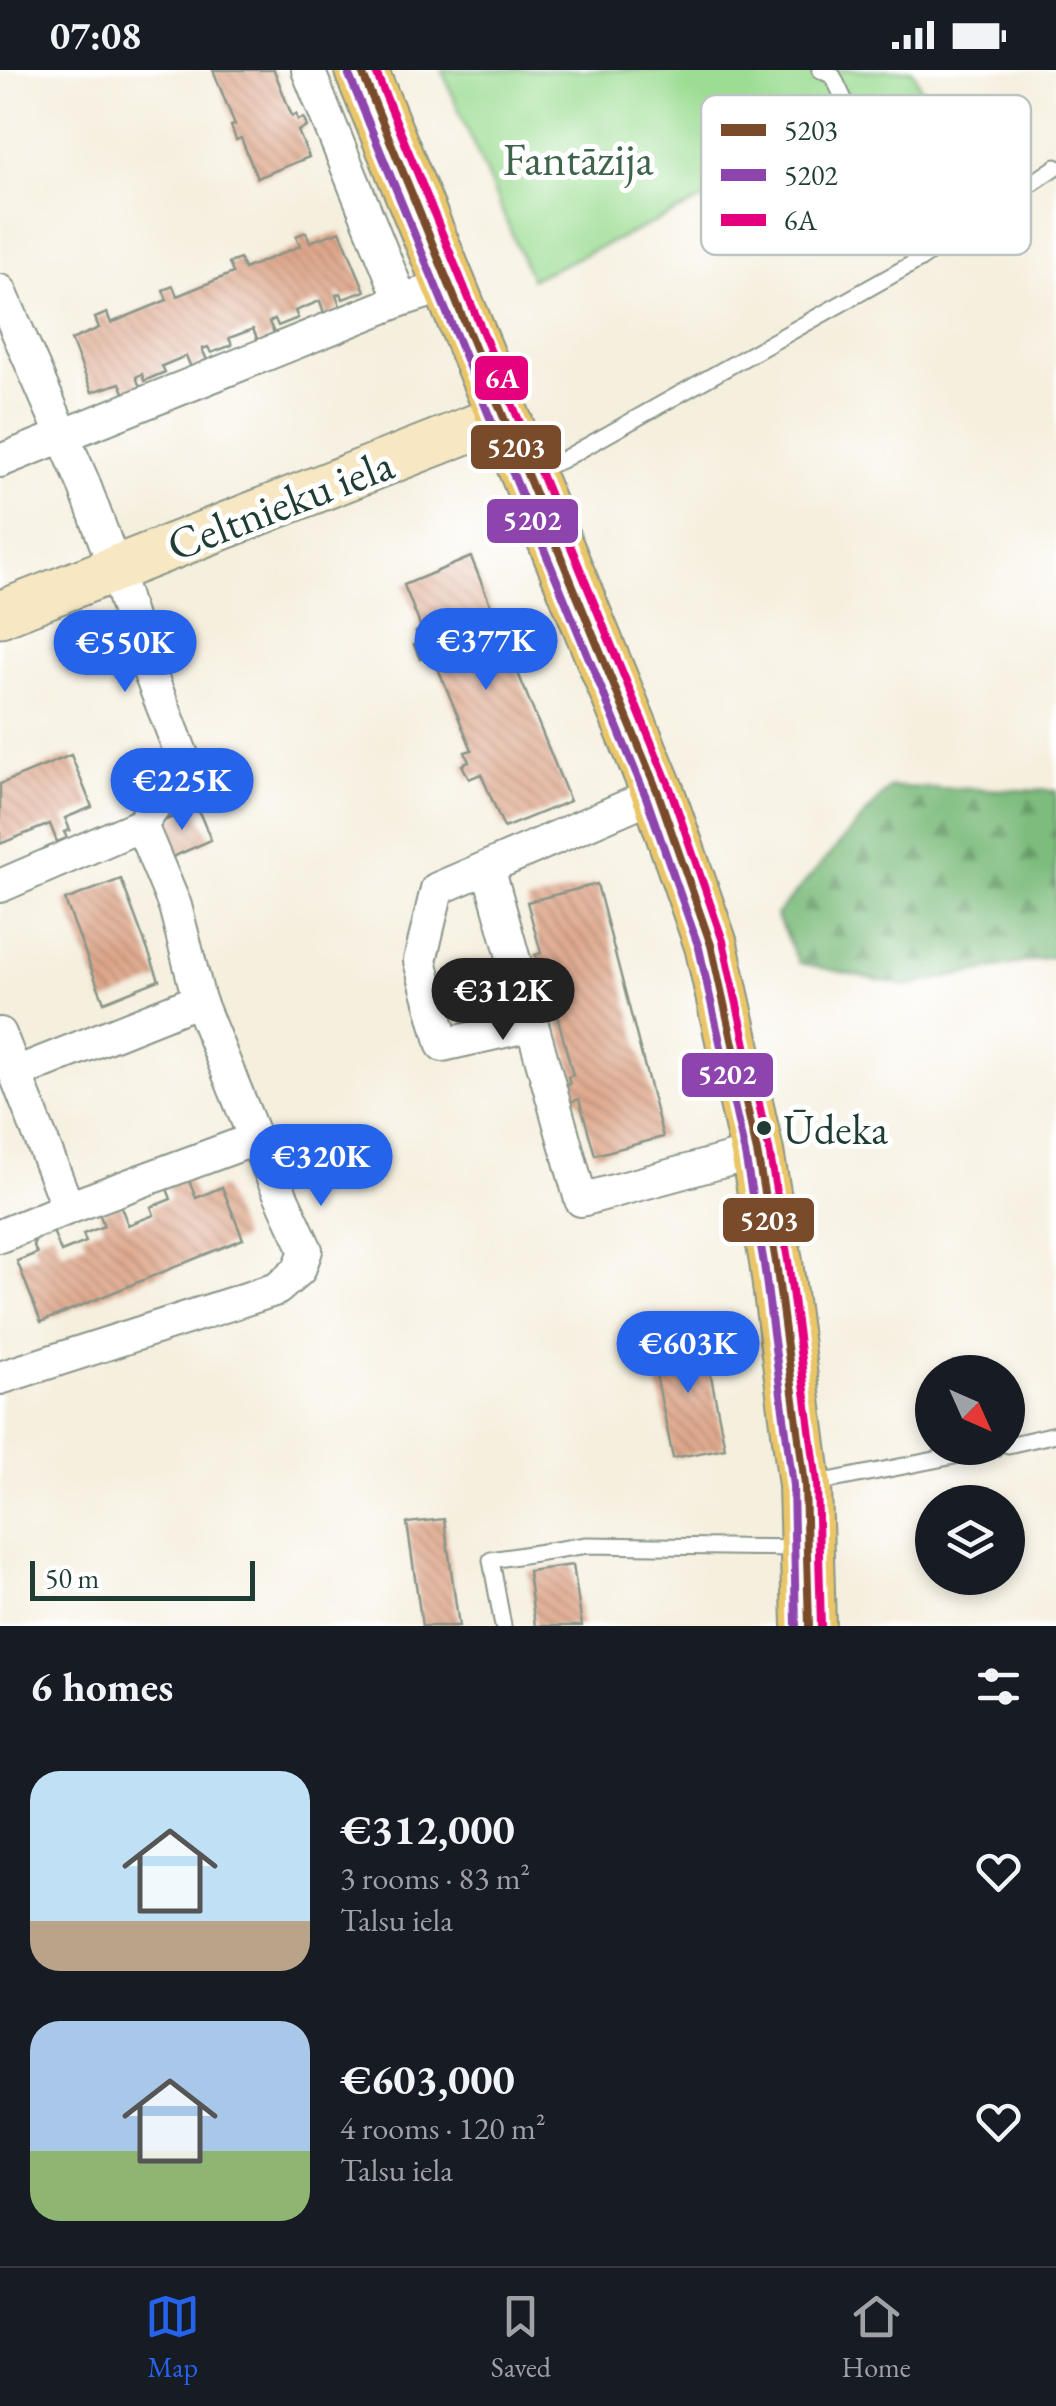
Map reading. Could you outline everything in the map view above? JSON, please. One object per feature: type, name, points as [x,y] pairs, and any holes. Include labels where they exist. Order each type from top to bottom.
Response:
[{"type":"main road","points":[[361,70],[425,292],[504,416],[658,792],[711,945],[757,1152],[776,1262],[804,1485],[809,1626]]},
{"type":"street","points":[[0,461],[425,292],[308,70]]},
{"type":"street","points":[[0,291],[115,568],[136,638],[185,763],[142,825],[0,886]]},
{"type":"street","name":"Celtnieku iela","points":[[0,614],[504,416]]},
{"type":"street","points":[[530,1025],[443,1045],[420,961],[437,889],[658,792]]},
{"type":"street","points":[[0,1378],[276,1289],[299,1270],[306,1250],[255,1139],[199,1000],[175,906],[142,825]]},
{"type":"street","points":[[488,867],[581,1200],[757,1152]]},
{"type":"street","points":[[16,1074],[199,1000]]},
{"type":"street","points":[[0,1034],[68,1208]]},
{"type":"street","points":[[0,1236],[255,1139]]},
{"type":"lane","points":[[820,70],[833,76],[842,95]]},
{"type":"lane","points":[[1031,185],[1056,168]]},
{"type":"lane","points":[[916,255],[918,260]]},
{"type":"lane","points":[[528,474],[562,460],[926,255]]},
{"type":"lane","points":[[1025,1441],[1056,1434]]},
{"type":"lane","points":[[804,1485],[915,1465]]},
{"type":"lane","points":[[503,1626],[491,1560],[586,1545],[807,1548]]},
{"type":"green space","name":"Fantāzija","points":[[442,70],[913,70],[923,95],[701,95],[701,201],[531,279]]},
{"type":"green space","points":[[890,787],[1056,791],[1056,956],[906,986],[799,963],[776,915]]},
{"type":"building","points":[[213,70],[274,70],[292,116],[304,118],[307,127],[298,131],[309,157],[257,178],[241,138],[236,140],[231,126],[235,125]]},
{"type":"building","points":[[340,231],[365,291],[343,299],[341,293],[336,295],[340,306],[326,319],[320,301],[295,311],[298,318],[278,326],[275,319],[269,322],[274,333],[260,345],[253,329],[229,338],[232,345],[211,353],[208,347],[202,349],[207,360],[193,372],[186,356],[162,366],[165,372],[144,381],[142,374],[136,377],[140,387],[127,399],[120,383],[92,392],[71,340],[99,328],[95,318],[107,313],[111,323],[167,300],[163,290],[173,286],[177,296],[233,273],[229,263],[240,259],[244,269],[300,246],[296,236],[306,232],[310,242]]},
{"type":"building","points":[[471,557],[570,801],[504,828],[481,774],[469,779],[462,765],[469,762],[465,752],[472,750],[432,654],[420,659],[414,645],[420,642],[416,632],[422,630],[404,585]]},
{"type":"building","points":[[71,755],[92,807],[65,818],[70,830],[64,832],[67,838],[57,842],[50,824],[0,844],[0,784]]},
{"type":"building","points":[[197,807],[211,840],[168,859],[154,825]]},
{"type":"building","points":[[121,879],[159,980],[104,1002],[65,900]]},
{"type":"building","points":[[597,884],[663,1137],[595,1155],[579,1099],[567,1103],[563,1087],[570,1084],[568,1077],[573,1075],[546,974],[534,977],[530,962],[541,953],[527,902]]},
{"type":"building","points":[[188,1178],[196,1198],[222,1187],[243,1239],[41,1322],[17,1261],[37,1253],[33,1244],[38,1237],[53,1231],[61,1252],[86,1242],[83,1234],[104,1226],[99,1213],[120,1204],[128,1225],[154,1215],[151,1207],[171,1199],[166,1186]]},
{"type":"building","points":[[703,1335],[725,1448],[673,1458],[650,1345]]},
{"type":"building","points":[[444,1519],[459,1626],[422,1626],[407,1523]]},
{"type":"building","points":[[573,1565],[582,1626],[535,1626],[528,1571]]},
{"type":"transit line","name":"5203","points":[[361,70],[658,793],[711,945],[757,1152],[776,1262],[805,1485],[809,1626]]},
{"type":"transit line","name":"6A","points":[[375,70],[670,788],[723,941],[769,1149],[788,1260],[817,1483],[821,1626]]},
{"type":"transit line","name":"5202","points":[[349,75],[646,797],[699,948],[745,1154],[764,1264],[793,1486],[796,1626]]},
{"type":"place","name":"Ūdeka","points":[[764,1128]]}]
